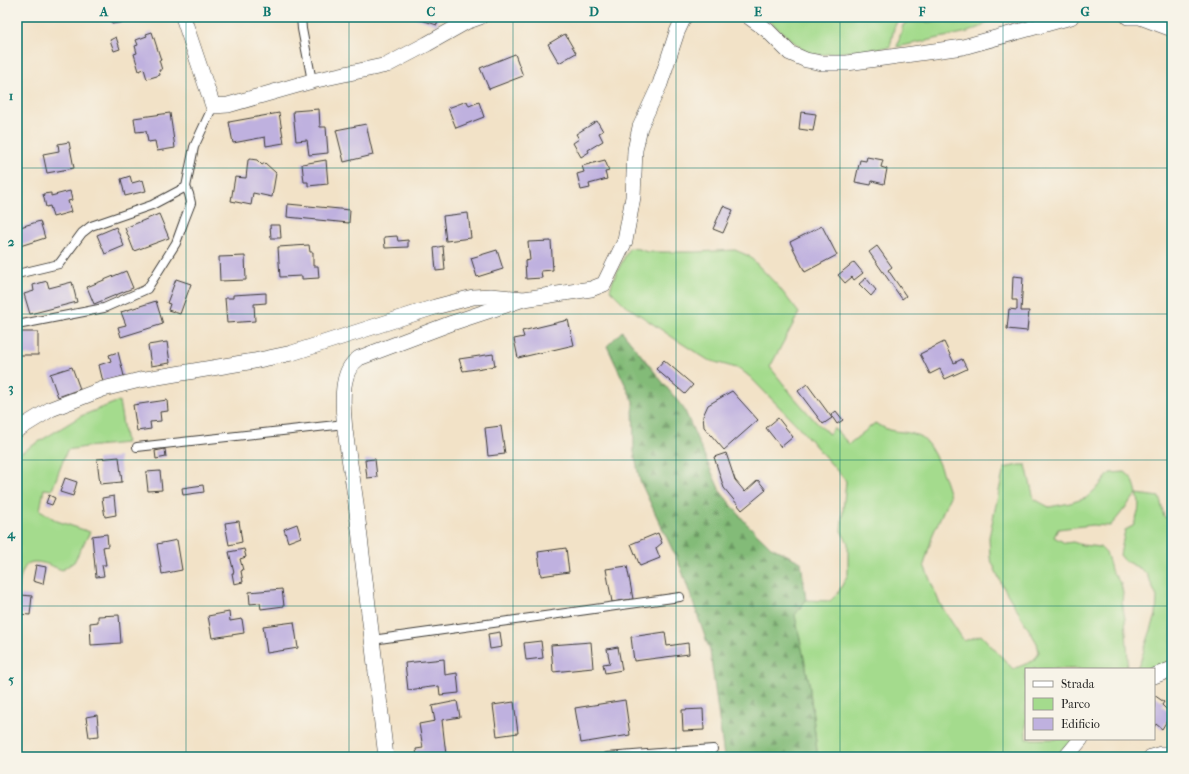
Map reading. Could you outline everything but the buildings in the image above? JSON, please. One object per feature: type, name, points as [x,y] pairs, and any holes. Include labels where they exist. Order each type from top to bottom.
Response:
[{"type":"street","points":[[183,17],[213,106],[228,105],[312,81],[386,64],[427,44],[466,22],[480,17]]},
{"type":"street","points":[[386,757],[345,424],[344,386],[349,368],[352,363],[356,361],[452,323],[524,299],[592,290],[604,284],[625,241],[633,198],[635,150],[640,127],[660,84],[677,32],[684,17]]},
{"type":"street","points":[[749,17],[767,30],[790,53],[806,60],[822,63],[847,63],[963,47],[1071,17]]},
{"type":"street","points":[[1128,17],[1140,17],[1172,29]]},
{"type":"street","points":[[17,430],[50,409],[103,389],[140,380],[254,361],[292,352],[435,307],[473,297],[491,296],[524,299]]},
{"type":"street","points":[[1155,676],[1172,669]]},
{"type":"street","points":[[1066,757],[1080,740]]},
{"type":"street","points":[[1151,757],[1161,754],[1172,754]]},
{"type":"lane","points":[[300,17],[312,81]]},
{"type":"lane","points":[[17,325],[104,308],[147,289],[176,243],[191,203],[186,187],[194,147],[213,106]]},
{"type":"lane","points":[[17,274],[59,264],[82,233],[91,226],[152,205],[186,187]]},
{"type":"lane","points":[[137,447],[345,424]]},
{"type":"lane","points":[[372,640],[680,597]]},
{"type":"lane","points":[[607,757],[713,749]]},
{"type":"green space","points":[[764,17],[899,17],[894,28],[890,47],[819,55],[808,54]]},
{"type":"green space","points":[[944,17],[1020,17],[994,18],[981,27],[968,32],[897,47],[903,25],[907,22],[930,22]]},
{"type":"green space","points":[[629,248],[647,252],[735,250],[749,256],[778,286],[799,313],[770,367],[816,422],[829,434],[834,428],[849,444],[875,423],[889,430],[919,436],[929,446],[938,463],[950,496],[933,534],[924,565],[940,604],[964,641],[981,635],[1013,669],[1033,661],[1039,652],[1037,643],[1002,585],[990,558],[989,537],[1004,468],[1026,465],[1034,499],[1049,507],[1086,498],[1110,473],[1125,472],[1132,479],[1137,494],[1110,526],[1092,525],[1058,529],[1054,537],[1065,543],[1073,542],[1082,545],[1100,547],[1106,553],[1111,570],[1121,584],[1123,593],[1122,602],[1125,619],[1128,659],[1126,668],[1025,668],[1025,740],[1076,740],[1060,757],[817,757],[809,682],[794,615],[806,600],[830,601],[838,593],[848,574],[848,543],[841,531],[846,481],[798,426],[750,377],[740,369],[708,360],[625,305],[610,290],[613,280]]},
{"type":"green space","points":[[622,331],[684,409],[720,491],[746,523],[771,547],[801,562],[806,600],[795,615],[809,682],[817,757],[724,757],[710,651],[681,568],[640,481],[634,452],[633,401],[607,346]]},
{"type":"green space","points":[[119,401],[126,443],[67,450],[52,490],[44,489],[40,510],[57,521],[90,532],[74,562],[62,570],[38,562],[29,563],[25,567],[20,579],[17,605],[17,455],[81,416]]},
{"type":"green space","points":[[1137,494],[1159,497],[1164,517],[1172,518],[1172,663],[1152,668],[1137,668],[1156,615],[1157,597],[1147,575],[1141,569],[1125,561],[1120,555],[1125,530],[1133,526],[1138,514],[1139,503]]}]
